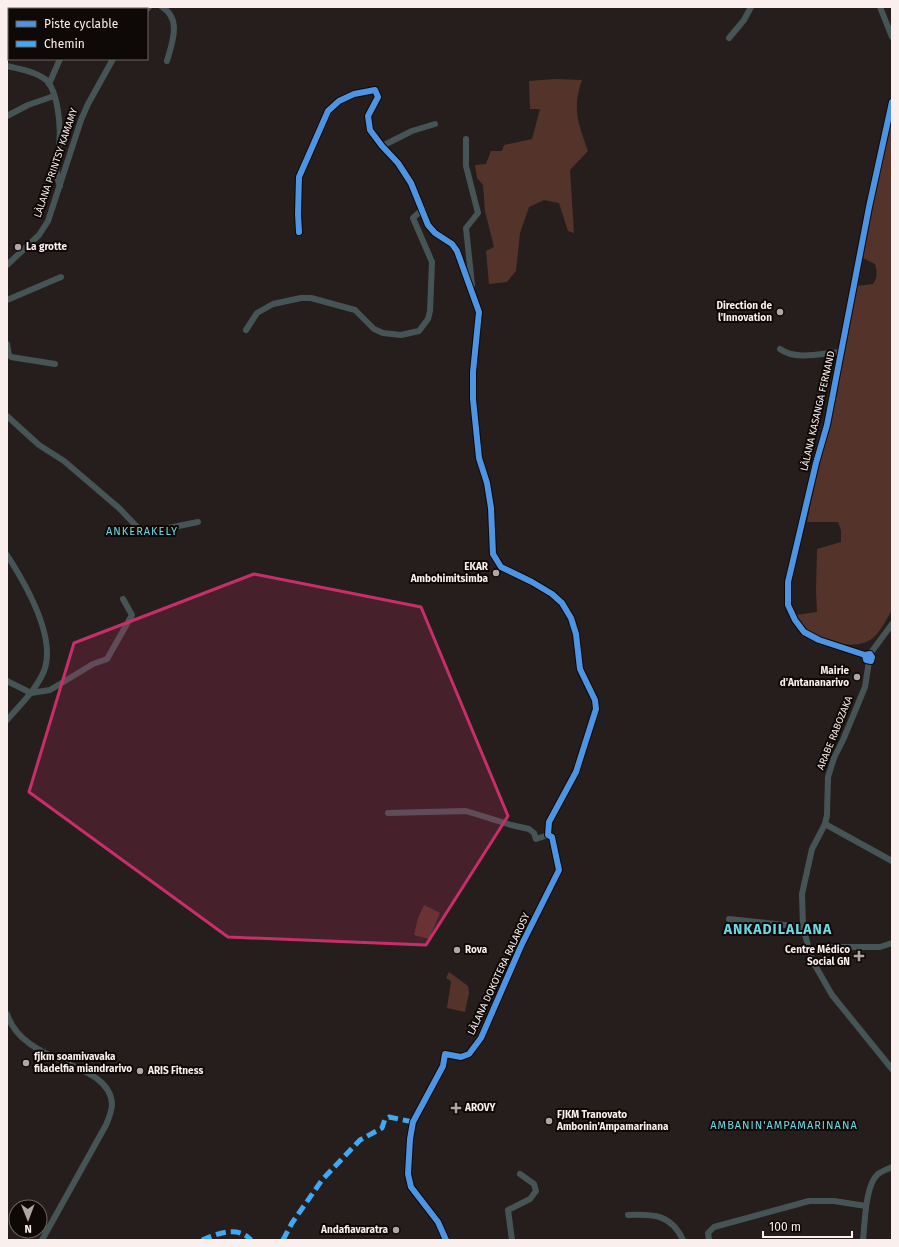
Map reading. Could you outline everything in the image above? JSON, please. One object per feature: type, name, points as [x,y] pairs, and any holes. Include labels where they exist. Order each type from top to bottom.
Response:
[{"type":"street","points":[[162,7],[172,15],[174,22],[167,61]]},
{"type":"street","points":[[729,38],[744,20],[751,7]]},
{"type":"street","points":[[880,7],[889,21],[892,37]]},
{"type":"street","points":[[49,84],[60,60]]},
{"type":"street","name":"LÀLANA PRINTSY KAMAMY","points":[[7,265],[34,240],[43,229],[51,214],[88,104],[113,60]]},
{"type":"street","points":[[7,66],[40,76],[49,84],[54,96],[60,128],[56,174],[60,186]]},
{"type":"street","points":[[299,232],[299,177],[328,111],[339,101],[354,94],[375,90],[378,97],[368,116],[370,130],[382,146],[398,163],[411,183],[423,209],[428,225],[435,233],[452,244],[458,251],[479,312],[473,372],[476,433],[479,458],[487,483],[491,508],[493,554],[501,567],[532,582],[552,594],[562,603],[571,618],[576,634],[580,669],[595,700],[596,709],[576,772],[552,813],[549,822],[548,835],[536,839],[534,833],[528,829],[510,826],[466,811],[388,813]]},
{"type":"street","points":[[7,116],[21,108],[54,96]]},
{"type":"street","name":"LÀLANA KASANGA FERNAND","points":[[868,655],[819,640],[804,632],[795,620],[788,605],[790,572],[827,425],[869,207],[892,102]]},
{"type":"street","points":[[382,146],[412,130],[435,124]]},
{"type":"street","points":[[466,139],[466,166],[478,213],[466,228],[472,290]]},
{"type":"street","points":[[246,330],[257,313],[273,304],[302,298],[312,298],[355,310],[374,329],[383,333],[401,335],[419,331],[428,319],[431,294],[432,262],[413,218],[423,209]]},
{"type":"street","points":[[7,300],[61,277]]},
{"type":"street","points":[[7,344],[11,358],[55,364]]},
{"type":"street","points":[[780,349],[788,354],[797,355],[842,352]]},
{"type":"street","points":[[7,416],[39,445],[64,462],[102,494],[139,529],[148,532],[198,522]]},
{"type":"street","points":[[7,555],[30,595],[47,646],[43,672],[31,693],[7,720]]},
{"type":"street","points":[[7,681],[31,693],[50,690],[93,664],[107,659],[132,615],[123,599]]},
{"type":"street","points":[[868,655],[892,624]]},
{"type":"street","name":"ARABE RABOZAKA","points":[[868,655],[865,659],[869,661],[865,687],[844,740],[834,758],[828,777],[828,806],[825,824],[812,849],[802,894],[803,927],[809,951],[832,995],[892,1069]]},
{"type":"street","points":[[825,824],[892,861]]},
{"type":"street","name":"LÀLANA DOKOTERA RALAROSY","points":[[446,1240],[438,1222],[411,1187],[408,1174],[410,1139],[413,1122],[443,1066],[445,1054],[461,1057],[469,1054],[481,1038],[521,946],[560,870],[552,837],[548,835]]},
{"type":"street","points":[[729,919],[803,927]]},
{"type":"street","points":[[809,951],[832,947],[880,947],[892,943]]},
{"type":"street","points":[[7,1014],[14,1028],[27,1043],[38,1050],[98,1078],[111,1097],[112,1105],[106,1125],[42,1240]]},
{"type":"street","points":[[863,1240],[866,1206],[870,1186],[878,1175],[892,1167]]},
{"type":"street","points":[[512,1240],[508,1210],[530,1199],[536,1191],[534,1184],[520,1174]]},
{"type":"street","points":[[709,1240],[708,1233],[714,1227],[809,1201],[834,1201],[866,1206]]},
{"type":"street","points":[[628,1215],[657,1215],[677,1228],[682,1240]]},
{"type":"highlighted area","points":[[254,574],[421,607],[508,816],[426,945],[228,937],[29,792],[74,643]]},
{"type":"shaded area","points":[[555,79],[582,80],[577,99],[577,108],[581,132],[588,151],[570,170],[574,233],[568,231],[559,203],[544,200],[529,207],[520,233],[516,271],[507,282],[489,284],[486,251],[494,247],[485,211],[483,185],[477,178],[475,165],[486,164],[491,151],[502,151],[504,145],[532,139],[540,109],[530,109],[529,81]]},
{"type":"shaded area","points":[[892,117],[892,610],[875,636],[868,641],[849,645],[839,644],[819,638],[803,627],[795,615],[817,612],[817,549],[841,542],[841,530],[838,522],[807,522],[856,286],[873,284],[877,272],[875,264],[863,258],[876,184]]},
{"type":"shaded area","points":[[424,905],[440,913],[429,939],[414,935],[418,918]]},
{"type":"shaded area","points":[[449,972],[468,986],[469,993],[465,1012],[447,1008],[451,981],[446,978]]},
{"type":"marked path","points":[[283,1240],[292,1223],[322,1180],[360,1140],[382,1128],[385,1119],[389,1117],[413,1122]]},
{"type":"marked path","points":[[202,1240],[227,1232],[240,1233],[246,1235],[251,1240]]},
{"type":"cycle path","points":[[299,232],[299,177],[328,111],[339,101],[354,94],[375,90],[378,97],[368,116],[370,130],[382,146],[398,163],[411,183],[428,225],[435,233],[452,244],[457,251],[479,312],[473,372],[473,399],[479,458],[487,483],[491,508],[493,554],[501,567],[532,582],[552,594],[562,603],[571,618],[576,634],[580,669],[595,700],[596,709],[576,772],[549,822],[548,835],[552,837],[559,870],[521,946],[481,1038],[469,1054],[461,1057],[445,1054],[443,1066],[413,1122],[410,1139],[408,1174],[411,1187],[438,1222],[446,1240]]},
{"type":"cycle path","points":[[865,655],[866,660],[871,661],[872,657],[870,654],[865,655],[819,640],[804,632],[795,620],[788,605],[788,582],[816,463],[827,425],[869,207],[892,102]]},
{"type":"place","name":"La grotte","points":[[18,247]]},
{"type":"place","name":"Direction de l'Innovation","points":[[780,312]]},
{"type":"place","name":"EKAR Ambohimitsimba","points":[[496,573]]},
{"type":"place","name":"Mairie d'Antananarivo","points":[[857,677]]},
{"type":"place","name":"Rova","points":[[457,950]]},
{"type":"place","name":"Centre Médico Social GN","points":[[859,956]]},
{"type":"place","name":"fjkm soamivavaka filadelfia miandrarivo","points":[[26,1063]]},
{"type":"place","name":"ARIS Fitness","points":[[140,1071]]},
{"type":"place","name":"AROVY","points":[[456,1108]]},
{"type":"place","name":"FJKM Tranovato Ambonin'Ampamarinana","points":[[549,1121]]},
{"type":"place","name":"Andafiavaratra","points":[[396,1230]]},
{"type":"district","name":"ANKERAKELY","points":[[142,531]]},
{"type":"district","name":"ANKADILALANA","points":[[778,929]]},
{"type":"district","name":"AMBANIN'AMPAMARINANA","points":[[784,1125]]}]
